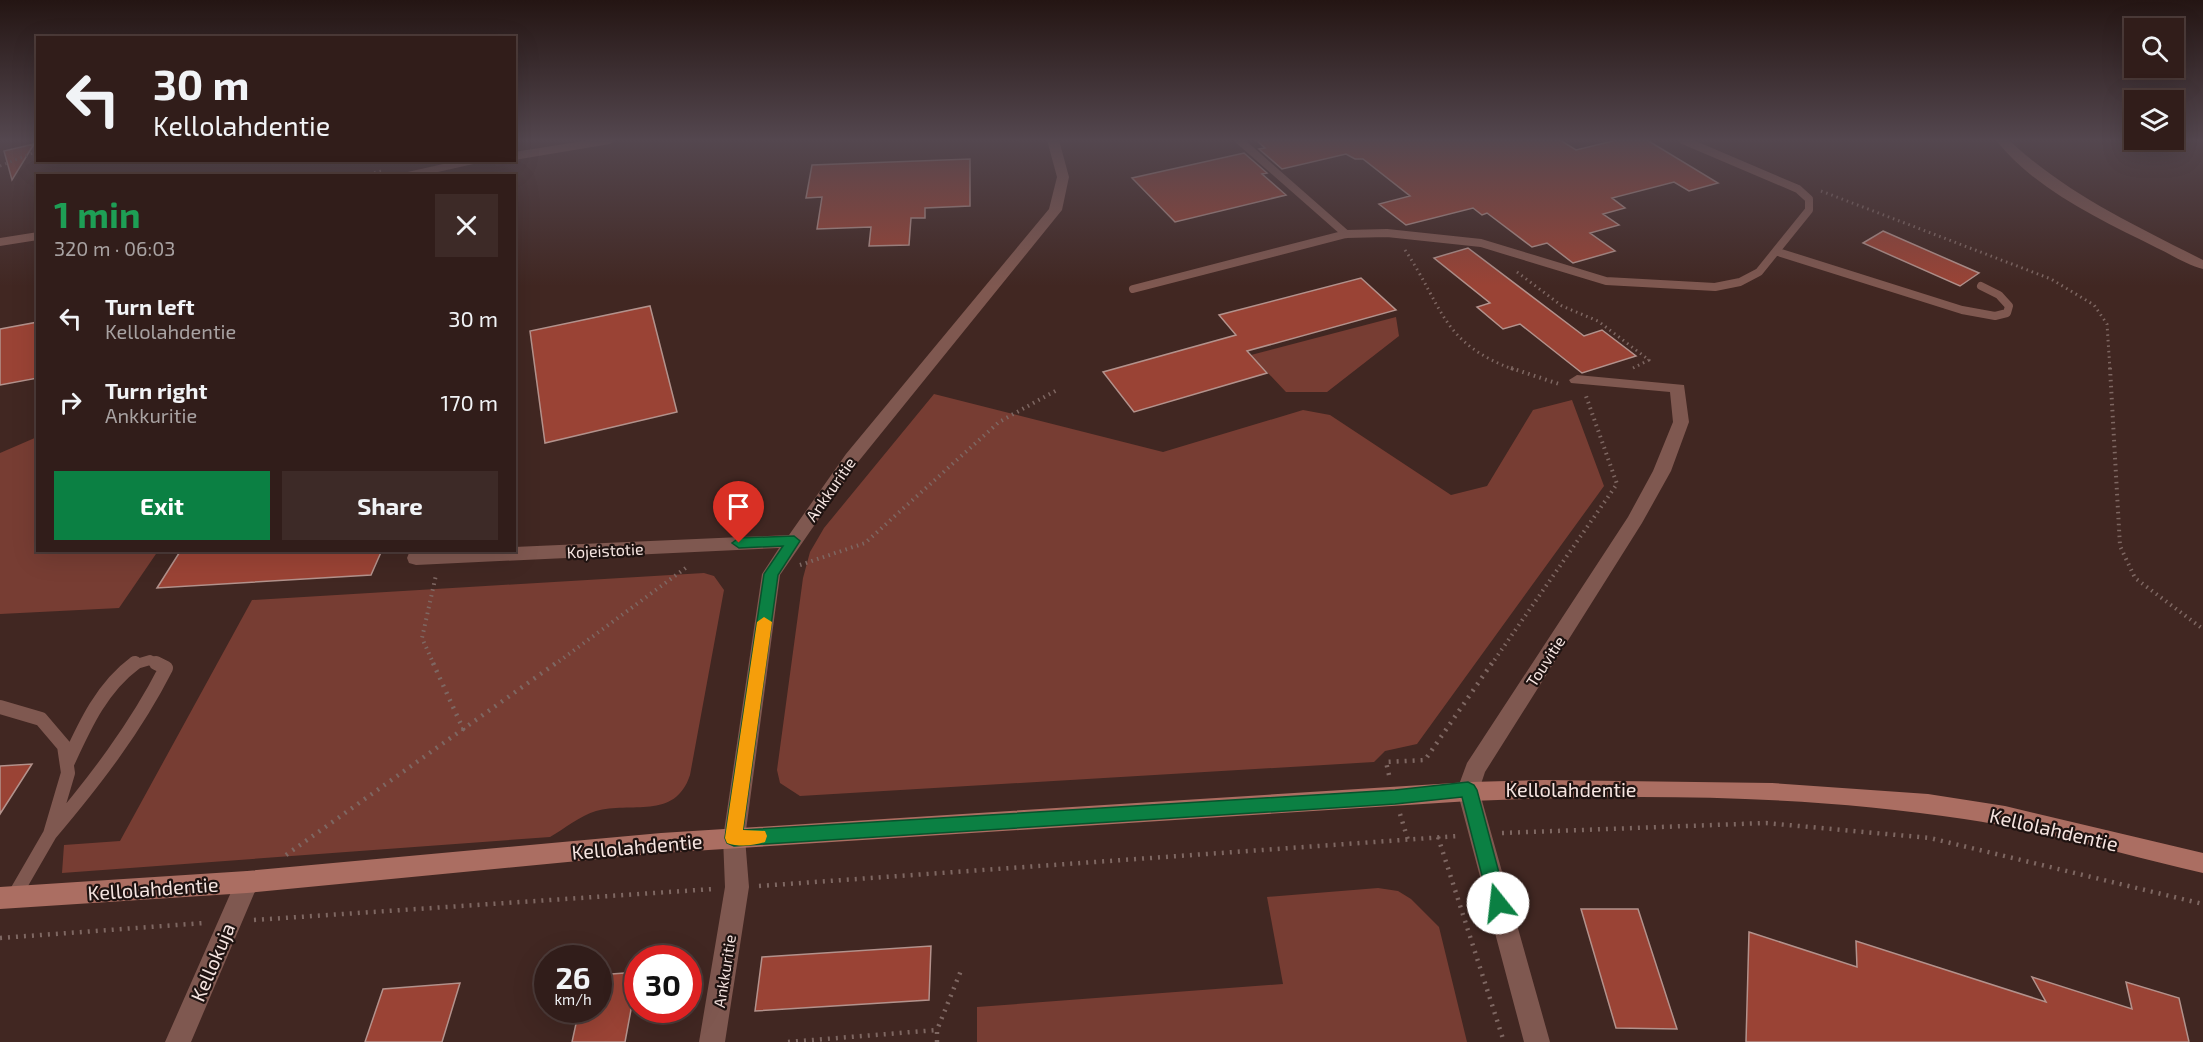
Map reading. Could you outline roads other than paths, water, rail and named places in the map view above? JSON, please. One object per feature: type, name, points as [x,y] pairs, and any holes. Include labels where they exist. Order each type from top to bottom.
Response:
[{"type":"street","name":"Ankkuritie","points":[[712,1042],[737,887],[734,838],[771,574],[852,458],[1055,210],[1060,189]]},
{"type":"street","points":[[2065,189],[2096,210],[2203,265]]},
{"type":"street","points":[[0,242],[36,236]]},
{"type":"street","name":"Touvitie","points":[[1468,790],[1475,769],[1636,519],[1662,471],[1681,422],[1678,388],[1605,382],[1571,383]]},
{"type":"street","name":"Kojeistotie","points":[[416,558],[794,541]]},
{"type":"street","name":"Kellolahdentie","points":[[6,898],[247,882],[734,838],[1395,797],[1468,790],[1590,788],[1764,792],[1899,801],[2004,816],[2203,863]]},
{"type":"street","points":[[1468,790],[1537,1042]]},
{"type":"street","name":"Kellokuja","points":[[178,1042],[247,882]]},
{"type":"lane","points":[[1294,189],[1346,234]]},
{"type":"lane","points":[[1132,290],[1346,234],[1387,234],[1482,243],[1589,278],[1661,285],[1715,287],[1740,282],[1759,272],[1778,252],[1809,210],[1809,199],[1797,189]]},
{"type":"lane","points":[[1778,252],[1962,310],[1995,316],[2007,313],[2009,306],[1999,295],[1981,286]]},
{"type":"lane","points":[[6,898],[50,834],[107,767],[153,695],[166,668],[160,663],[148,661],[124,670],[114,678],[67,764]]},
{"type":"lane","points":[[0,706],[41,719],[64,746],[68,773],[50,834]]}]
